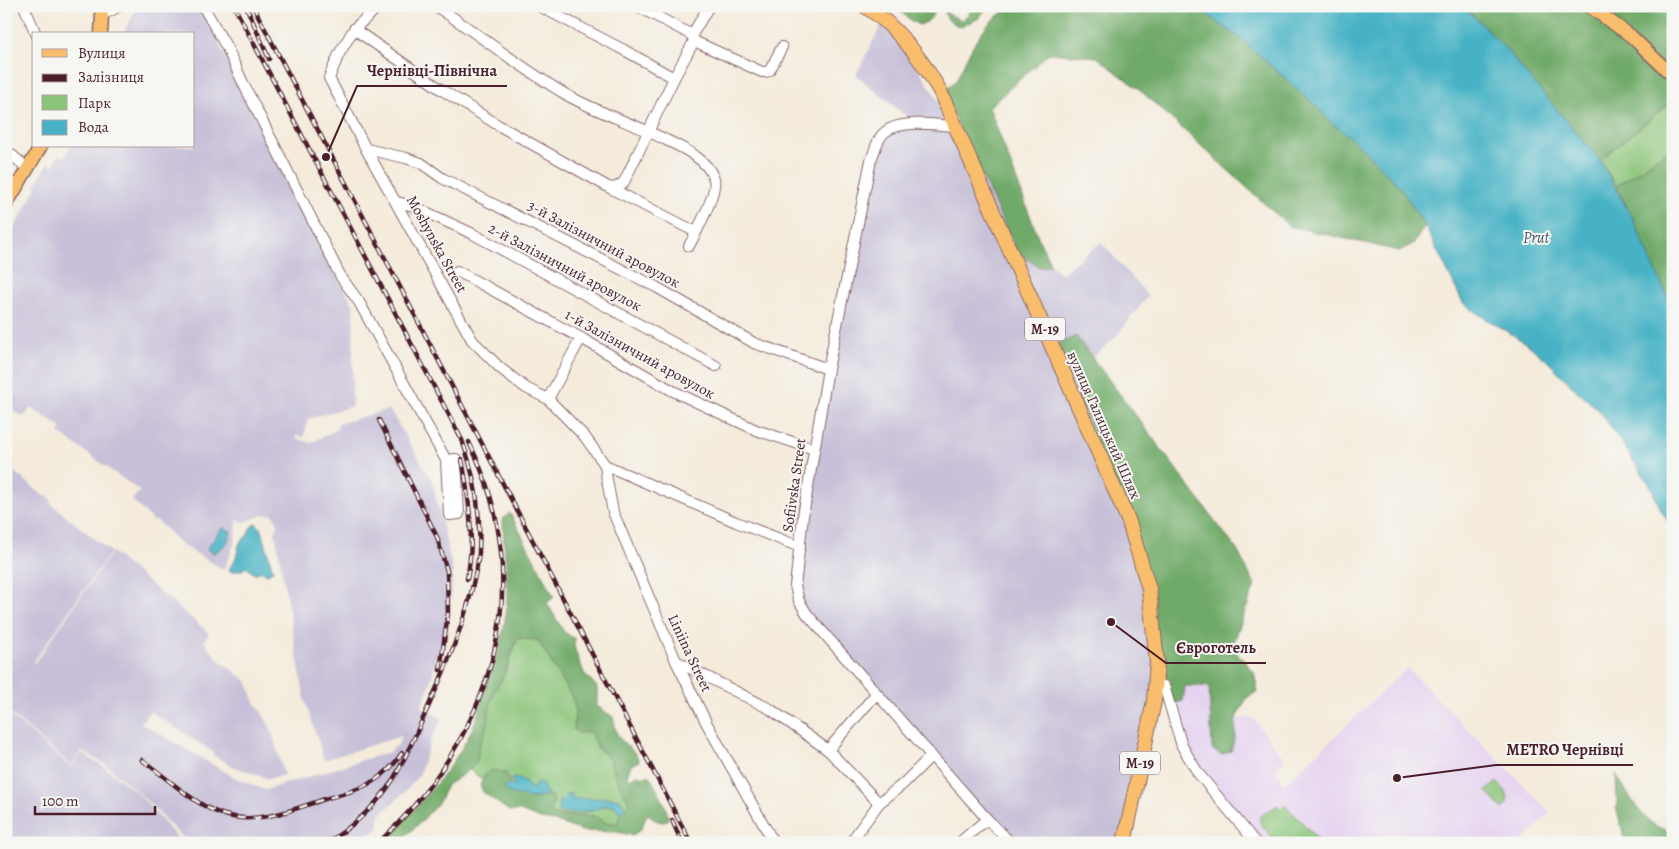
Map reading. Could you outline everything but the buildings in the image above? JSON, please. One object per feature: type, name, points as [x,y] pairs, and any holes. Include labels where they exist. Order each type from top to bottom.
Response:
[{"type":"highway","name":"вулиця Галицький Шлях","points":[[865,6],[891,26],[924,63],[940,91],[1129,522],[1149,589],[1157,662],[1154,701],[1124,843]]},
{"type":"main road","points":[[1588,6],[1631,36],[1673,76]]},
{"type":"main road","points":[[101,11],[101,32]]},
{"type":"main road","points":[[6,205],[12,183],[28,169],[40,148]]},
{"type":"street","points":[[24,6],[35,32]]},
{"type":"street","points":[[101,11],[120,6]]},
{"type":"street","points":[[203,6],[227,48],[341,277],[359,302],[446,460],[449,515],[459,514],[456,459],[446,460]]},
{"type":"street","name":"Moshynska Street","points":[[379,6],[354,29],[339,54],[329,78],[472,340],[500,368],[526,388],[548,399],[585,437],[606,464]]},
{"type":"street","points":[[436,6],[565,93],[597,110],[649,131],[684,149],[705,164],[711,171],[715,182],[714,190],[709,205],[689,246]]},
{"type":"street","points":[[540,6],[674,78]]},
{"type":"street","points":[[637,6],[693,38],[766,72],[770,70],[782,46]]},
{"type":"street","points":[[610,188],[617,187],[624,182],[709,6]]},
{"type":"street","points":[[354,29],[442,90],[498,125],[610,188],[696,232]]},
{"type":"street","name":"Sofiivska Street","points":[[955,126],[902,125],[885,132],[879,139],[869,169],[828,369],[803,516],[795,586],[799,601],[807,614],[931,756],[1011,843]]},
{"type":"street","name":"3-й Залізничний аровулок","points":[[366,148],[421,163],[442,178],[648,283],[754,343],[828,369]]},
{"type":"street","points":[[6,150],[28,169]]},
{"type":"street","name":"2-й Залізничний аровулок","points":[[397,202],[413,206],[473,234],[716,366]]},
{"type":"street","name":"1-й Залізничний аровулок","points":[[457,271],[581,338],[673,391],[756,430],[814,449]]},
{"type":"street","points":[[548,399],[581,338]]},
{"type":"street","points":[[606,464],[736,522],[800,547]]},
{"type":"street","name":"Liniina Street","points":[[606,464],[613,512],[676,661],[707,724],[774,843]]},
{"type":"street","points":[[676,661],[770,709],[828,750],[879,803]]},
{"type":"street","points":[[1155,683],[1164,686],[1182,746],[1198,773],[1256,843]]},
{"type":"street","points":[[828,750],[876,694]]},
{"type":"street","points":[[850,843],[879,803],[903,784],[931,756]]},
{"type":"street","points":[[959,843],[987,818]]},
{"type":"shaded area","points":[[138,6],[200,6],[338,279],[354,305],[352,406],[308,419],[304,437],[297,435],[296,438],[311,443],[336,430],[338,424],[389,409],[432,480],[453,571],[447,638],[442,638],[430,684],[421,707],[442,718],[431,739],[419,775],[407,790],[380,815],[378,829],[359,843],[188,843],[136,790],[103,763],[82,751],[72,766],[7,711],[12,706],[6,700],[6,465],[45,497],[47,495],[52,501],[50,503],[111,552],[34,661],[32,661],[35,663],[112,552],[209,633],[204,642],[220,661],[247,681],[254,700],[271,728],[284,775],[268,779],[236,768],[213,755],[214,753],[150,711],[141,723],[236,778],[265,790],[389,752],[398,745],[401,736],[324,760],[305,700],[275,532],[278,523],[272,514],[263,515],[245,522],[237,520],[235,541],[224,570],[182,545],[156,520],[154,522],[132,500],[140,491],[59,433],[62,428],[31,408],[24,417],[6,407],[10,397],[6,395],[6,324],[13,312],[6,308],[6,242],[37,187],[35,186],[48,163],[53,166],[59,154],[64,157],[70,148],[195,148],[195,32],[124,32]]},
{"type":"shaded area","points":[[885,18],[892,25],[1039,267],[1051,265],[1061,274],[1101,242],[1148,296],[1115,338],[1092,358],[1076,336],[1141,548],[1158,662],[1126,843],[1009,843],[798,601],[801,516],[878,138],[913,122],[856,75]]},
{"type":"shaded area","points":[[1407,668],[1550,812],[1521,843],[1257,843],[1183,745],[1171,704],[1185,686],[1209,686],[1212,749],[1235,738],[1236,718],[1254,719],[1284,759],[1275,771],[1285,784]]},
{"type":"shaded area","points":[[6,712],[72,768],[82,753],[104,767],[136,791],[182,843],[6,843]]},
{"type":"green space","points":[[898,6],[936,6],[930,18],[919,25],[910,20],[898,9]]},
{"type":"green space","points":[[973,6],[988,6],[979,18],[970,23],[967,22],[961,27],[946,17],[945,11],[962,20],[969,14]]},
{"type":"green space","points":[[1023,6],[1195,6],[1242,40],[1313,103],[1332,123],[1356,142],[1401,188],[1425,226],[1413,244],[1399,251],[1289,226],[1142,92],[1097,57],[1049,53],[989,107],[1040,242],[1051,265],[1039,267],[1018,253],[942,91],[957,79],[972,47],[985,28],[1002,13],[1012,8]]},
{"type":"green space","points":[[1461,6],[1673,6],[1673,101],[1600,160],[1501,44],[1476,18]]},
{"type":"green space","points":[[1673,101],[1673,147],[1616,186],[1600,160]]},
{"type":"green space","points":[[1673,147],[1673,310],[1633,219],[1616,186]]},
{"type":"green space","points":[[1076,336],[1237,550],[1255,585],[1232,647],[1254,672],[1258,691],[1247,698],[1236,718],[1235,738],[1231,751],[1221,755],[1212,749],[1209,686],[1185,686],[1183,701],[1171,704],[1158,662],[1153,587],[1058,344]]},
{"type":"green space","points":[[510,513],[554,597],[547,603],[564,632],[575,639],[574,646],[584,673],[597,687],[597,706],[613,717],[619,737],[638,757],[639,761],[631,765],[627,776],[630,779],[636,775],[646,777],[649,775],[664,803],[668,819],[665,822],[658,821],[649,814],[646,816],[641,830],[632,835],[617,832],[582,831],[520,811],[509,811],[483,792],[480,785],[482,780],[488,773],[495,770],[507,774],[506,777],[510,782],[505,788],[537,798],[547,794],[554,799],[551,811],[554,815],[593,816],[600,818],[603,822],[612,824],[618,823],[620,813],[628,804],[628,800],[622,791],[610,761],[598,748],[590,732],[577,733],[574,730],[575,708],[572,697],[542,647],[537,640],[518,638],[503,678],[494,692],[488,723],[478,749],[475,765],[447,785],[439,802],[418,825],[397,843],[384,843],[446,771],[467,739],[477,718],[505,621],[507,588],[503,519]]},
{"type":"green space","points":[[518,638],[537,640],[542,647],[572,697],[575,708],[574,730],[577,733],[590,731],[597,748],[610,761],[622,791],[629,800],[625,808],[614,798],[571,799],[569,812],[588,812],[605,806],[614,806],[620,813],[618,823],[606,823],[593,816],[554,815],[551,811],[552,797],[544,789],[534,789],[527,785],[509,785],[510,782],[507,774],[501,771],[485,775],[482,779],[468,769],[475,765],[478,749],[488,723],[494,692],[503,678]]},
{"type":"green space","points":[[1616,774],[1632,801],[1646,818],[1663,829],[1673,831],[1673,843],[1626,843],[1616,808]]},
{"type":"green space","points":[[1497,782],[1508,798],[1503,809],[1486,791]]},
{"type":"green space","points":[[1278,805],[1281,808],[1285,805],[1322,843],[1277,843],[1260,823],[1260,816]]},
{"type":"water","name":"Prut","points":[[1195,6],[1461,6],[1476,18],[1501,44],[1600,160],[1633,219],[1673,310],[1673,530],[1661,510],[1650,485],[1599,410],[1526,343],[1463,303],[1425,226],[1401,188],[1356,142],[1332,123],[1313,103],[1242,40]]},
{"type":"water","points":[[256,523],[262,530],[273,571],[267,574],[262,571],[254,574],[246,567],[242,570],[231,572],[229,569],[235,560],[240,542]]},
{"type":"water","points":[[222,528],[231,531],[230,536],[226,545],[214,553],[207,549]]},
{"type":"water","points":[[511,779],[525,780],[527,785],[534,789],[537,783],[542,784],[547,794],[533,798],[508,792],[504,788],[509,785],[515,785]]},
{"type":"water","points":[[566,794],[571,794],[572,799],[620,799],[625,808],[619,814],[617,808],[613,805],[577,813],[558,812],[559,801],[564,800]]},
{"type":"railway","points":[[234,6],[462,440],[470,467],[478,509],[479,552],[471,593],[453,647],[424,717],[400,768],[382,795],[360,818],[327,843]]},
{"type":"railway","points":[[246,6],[269,59]]},
{"type":"railway","points":[[253,6],[691,843]]},
{"type":"railway","points":[[379,420],[437,537],[447,571],[448,613],[440,670]]},
{"type":"railway","points":[[378,843],[418,801],[450,756],[476,708],[493,657],[501,604],[501,550],[490,496],[469,442]]},
{"type":"railway","points":[[462,459],[469,504],[471,534],[467,579]]},
{"type":"railway","points":[[142,760],[182,791],[214,811],[238,818],[250,818],[288,811],[363,786],[387,771],[402,753]]},
{"type":"railway","points":[[672,820],[682,843]]},
{"type":"place","name":"Чернівці-Північна","points":[[326,157]]},
{"type":"place","name":"Євроготель","points":[[1111,622]]},
{"type":"place","name":"METRO Чернівці","points":[[1397,778]]}]
